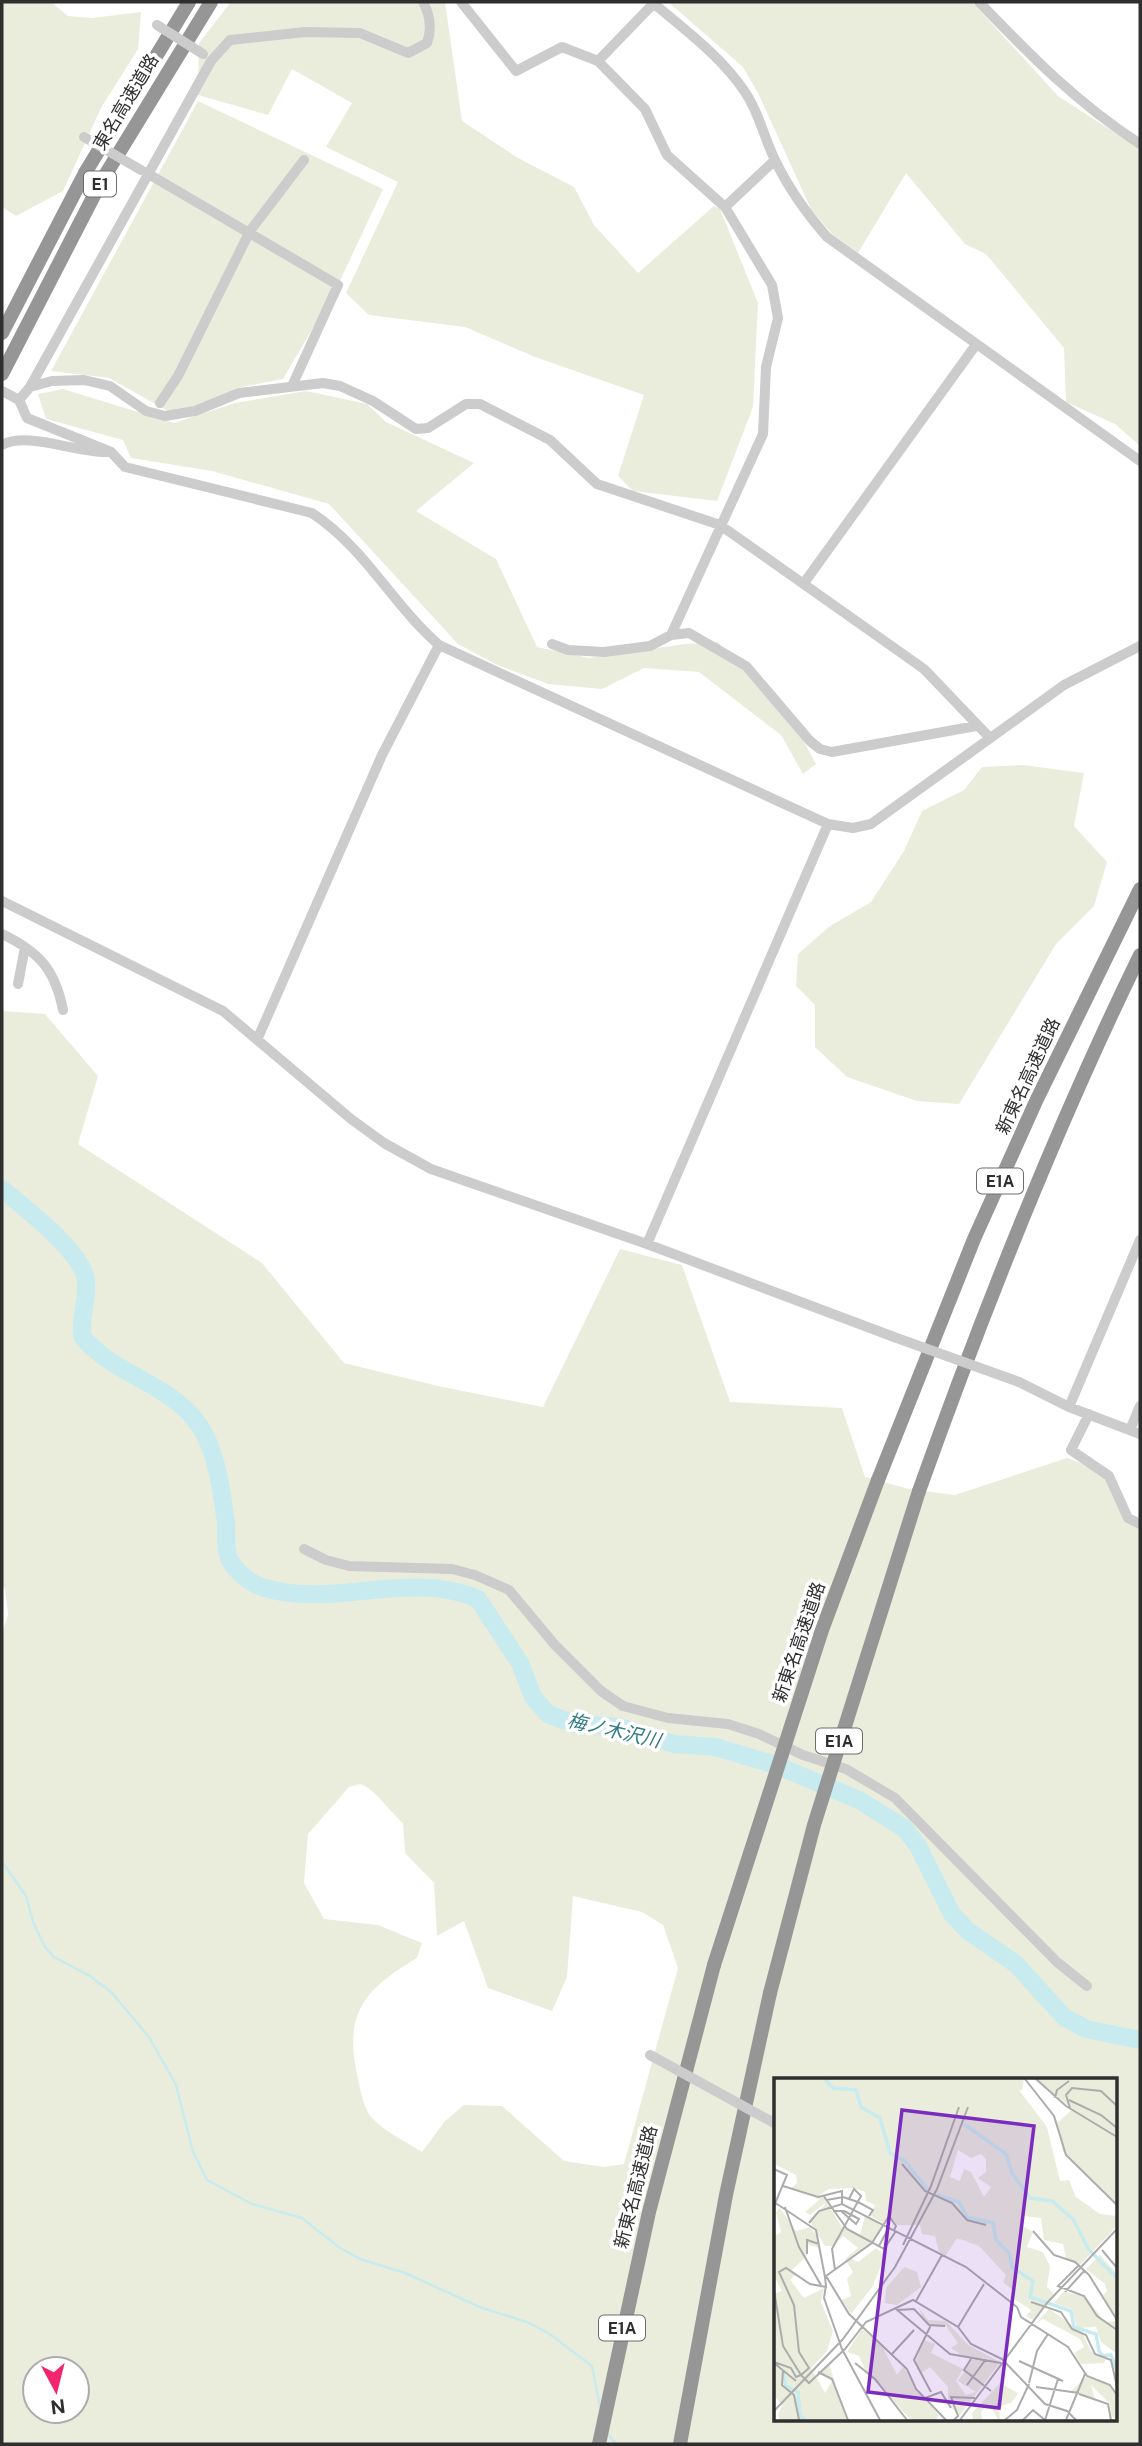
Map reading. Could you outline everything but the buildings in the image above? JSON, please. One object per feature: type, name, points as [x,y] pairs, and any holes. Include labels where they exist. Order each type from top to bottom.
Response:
[{"type":"highway","name":"東名高速道路","points":[[2,333],[85,173],[189,2]]},
{"type":"highway","name":"東名高速道路","points":[[2,374],[101,181],[211,2]]},
{"type":"highway","name":"新東名高速道路","points":[[599,2444],[649,2212],[714,1965],[818,1643],[878,1480],[974,1238],[1037,1099],[1140,889]]},
{"type":"highway","name":"E1A","points":[[680,2444],[726,2195],[770,1993],[818,1812],[919,1492],[973,1340],[1029,1201],[1140,955]]},
{"type":"street","points":[[17,398],[30,387],[207,57],[230,40],[305,32],[360,33],[408,53],[416,51],[427,43],[430,35],[428,12],[423,2]]},
{"type":"street","points":[[461,2],[516,71],[562,47],[598,61],[645,109],[667,155],[725,207],[772,285],[778,318],[766,368],[763,434],[671,635]]},
{"type":"street","points":[[979,2],[1051,76],[1093,112],[1140,144]]},
{"type":"street","points":[[598,61],[653,3],[729,71],[746,92],[761,120],[775,160],[806,213],[827,237],[975,346],[1140,461]]},
{"type":"street","points":[[157,25],[207,57]]},
{"type":"street","points":[[84,138],[250,231],[338,285],[292,386]]},
{"type":"street","points":[[160,403],[178,376],[250,231],[304,160]]},
{"type":"street","points":[[725,207],[775,160]]},
{"type":"street","points":[[803,583],[975,346]]},
{"type":"street","points":[[30,387],[52,381],[84,380],[110,386],[146,411],[165,416],[195,411],[239,393],[323,383],[340,386],[373,401],[416,429],[428,429],[466,404],[480,404],[550,440],[597,484],[720,525],[924,669],[990,738]]},
{"type":"street","points":[[2,391],[17,398],[27,418],[111,452],[125,467],[312,513],[336,529],[358,550],[424,632],[439,645],[828,824],[853,828],[871,824],[1064,685],[1140,646]]},
{"type":"street","points":[[2,445],[9,441],[31,440],[53,443],[66,449],[111,452]]},
{"type":"street","points":[[552,644],[568,650],[604,652],[650,646],[671,635],[689,633],[746,666],[820,749],[832,752],[976,726]]},
{"type":"street","points":[[257,1040],[382,755],[439,645]]},
{"type":"street","points":[[647,1244],[828,824]]},
{"type":"street","points":[[2,901],[67,931],[126,966],[223,1011],[384,1143],[431,1169],[647,1244],[1019,1382],[1069,1407],[1135,1432],[1140,1406]]},
{"type":"street","points":[[2,934],[48,965],[55,976],[63,1010]]},
{"type":"street","points":[[18,984],[25,947]]},
{"type":"street","points":[[1069,1407],[1140,1240]]},
{"type":"street","points":[[1088,1414],[1071,1450],[1109,1476],[1128,1518],[1140,1524]]},
{"type":"street","points":[[304,1549],[326,1560],[349,1566],[445,1569],[475,1575],[509,1590],[555,1645],[601,1691],[623,1706],[668,1718],[736,1726],[865,1779],[895,1798],[1057,1962],[1087,1986]]},
{"type":"street","points":[[650,2054],[774,2123]]},
{"type":"green space","points":[[2,2],[51,2],[68,16],[92,18],[141,12],[138,49],[101,108],[63,191],[16,216],[2,207]]},
{"type":"green space","points":[[231,2],[445,2],[462,121],[518,158],[574,187],[594,225],[638,273],[714,206],[720,209],[758,303],[753,407],[717,501],[633,491],[618,476],[644,395],[535,357],[465,327],[369,315],[346,293],[398,182],[326,147],[352,103],[292,69],[268,115],[198,95],[199,43]]},
{"type":"green space","points":[[668,2],[972,2],[1058,96],[1140,149],[1140,446],[1115,424],[1066,402],[1064,348],[986,254],[965,244],[906,173],[858,253],[832,234],[811,209],[758,93],[743,67]]},
{"type":"green space","points":[[198,101],[383,189],[338,285],[283,379],[237,388],[196,406],[168,411],[109,378],[51,371]]},
{"type":"green space","points":[[63,389],[174,423],[235,403],[306,391],[367,404],[386,422],[474,463],[416,511],[496,559],[537,647],[589,658],[718,642],[799,733],[816,764],[803,774],[781,735],[699,672],[644,668],[602,689],[548,684],[495,664],[458,644],[329,504],[212,471],[131,458],[123,440],[46,419],[38,394]]},
{"type":"green space","points":[[1023,765],[1084,773],[1074,826],[1107,862],[1094,906],[1056,944],[959,1104],[917,1101],[847,1077],[815,1047],[815,1005],[796,986],[798,954],[830,926],[871,902],[904,851],[922,811],[964,790],[982,767]]},
{"type":"green space","points":[[2,1011],[45,1014],[98,1076],[78,1144],[262,1263],[344,1363],[438,1386],[543,1407],[620,1249],[682,1265],[730,1402],[842,1408],[865,1477],[909,1489],[955,1495],[1067,1458],[1112,1475],[1128,1518],[1140,1524],[1140,2444],[2,2444],[2,1633],[8,1615],[5,1589],[2,1586]],"holes":[[[360,1784],[377,1795],[403,1823],[405,1853],[434,1883],[437,1936],[464,1921],[488,1988],[552,2011],[567,1977],[573,1896],[642,1912],[663,1925],[678,1968],[624,2164],[604,2167],[564,2161],[502,2106],[464,2105],[445,2121],[422,2152],[370,2116],[362,2095],[354,2056],[356,2021],[371,1993],[383,1981],[417,1958],[422,1943],[378,1925],[324,1919],[304,1883],[308,1834],[349,1787]]]},
{"type":"waterway","name":"梅ノ木沢川","points":[[2,1189],[51,1231],[83,1270],[86,1288],[82,1336],[111,1362],[180,1404],[194,1418],[205,1435],[219,1478],[228,1555],[237,1570],[251,1582],[288,1593],[424,1588],[451,1591],[478,1599],[520,1663],[533,1697],[548,1714],[574,1724],[619,1727],[674,1744],[715,1747],[773,1764],[859,1800],[904,1828],[918,1846],[952,1914],[968,1931],[1016,1964],[1064,2017],[1086,2029],[1140,2040]]},
{"type":"waterway","points":[[2,1862],[26,1896],[33,1922],[45,1947],[54,1957],[90,1976],[112,1993],[149,2037],[176,2085],[193,2152],[207,2180],[252,2204],[302,2218],[340,2248],[360,2259],[405,2273],[482,2308],[527,2322],[548,2333],[592,2366],[600,2407]]},
{"type":"waterway","points":[[607,2433],[616,2444]]}]
